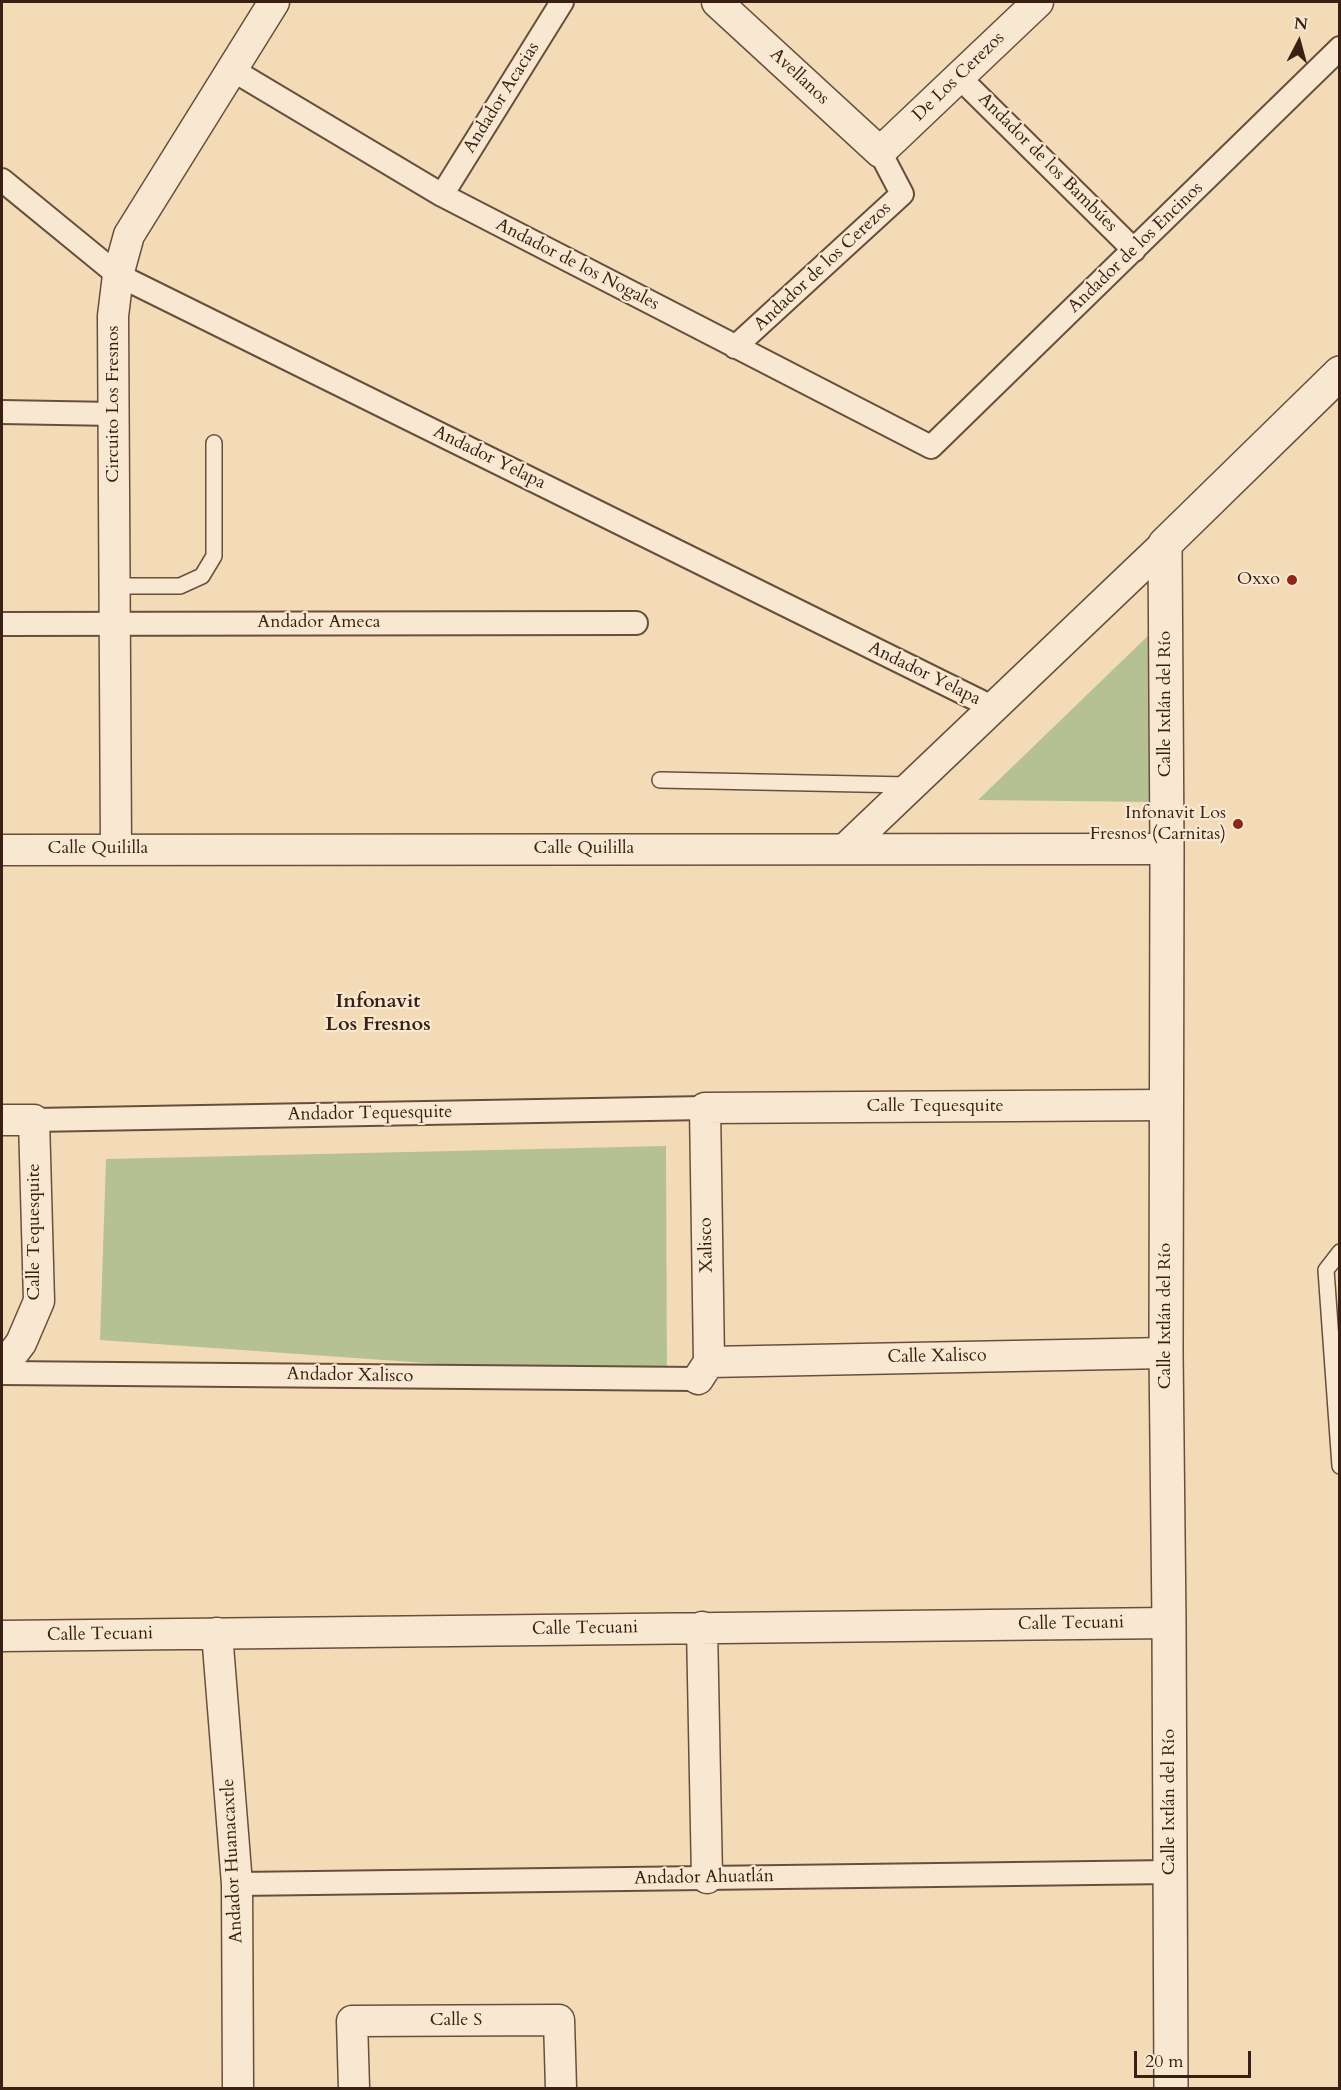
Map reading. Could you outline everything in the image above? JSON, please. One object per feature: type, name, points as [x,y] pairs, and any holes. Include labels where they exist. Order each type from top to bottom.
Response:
[{"type":"street","name":"Circuito Los Fresnos","points":[[117,849],[113,316],[118,275],[129,235],[274,2]]},
{"type":"street","name":"Andador Acacias","points":[[442,195],[562,2]]},
{"type":"street","name":"Avellanos","points":[[717,2],[880,152]]},
{"type":"street","name":"De Los Cerezos","points":[[880,152],[1038,2]]},
{"type":"street","name":"Andador de los Encinos","points":[[931,447],[1340,48]]},
{"type":"street","name":"Andador de los Nogales","points":[[231,69],[442,195],[931,447]]},
{"type":"street","name":"Andador de los Bambúes","points":[[959,77],[1134,250]]},
{"type":"street","name":"Andador de los Cerezos","points":[[735,347],[902,194],[880,152]]},
{"type":"street","name":"Andador Yelapa","points":[[2,180],[118,275],[994,708]]},
{"type":"street","points":[[845,849],[1165,544],[1340,373]]},
{"type":"street","points":[[2,412],[114,414]]},
{"type":"street","name":"Calle Ixtlán del Río","points":[[1165,544],[1167,849],[1165,1105],[1171,2088]]},
{"type":"street","name":"Andador Ameca","points":[[2,624],[636,622]]},
{"type":"street","name":"Calle Quililla","points":[[2,850],[1167,849]]},
{"type":"street","name":"Calle Tequesquite","points":[[705,1108],[1165,1105]]},
{"type":"street","name":"Andador Tequesquite","points":[[34,1120],[705,1108]]},
{"type":"street","name":"Xalisco","points":[[704,1371],[705,1108]]},
{"type":"street","points":[[2,1120],[34,1120]]},
{"type":"street","name":"Calle Tequesquite","points":[[2,1371],[21,1343],[39,1301],[34,1120]]},
{"type":"street","name":"Calle Xalisco","points":[[704,1371],[1166,1353]]},
{"type":"street","name":"Andador Xalisco","points":[[2,1371],[704,1371]]},
{"type":"street","name":"Calle Tecuani","points":[[2,1636],[1169,1623]]},
{"type":"street","points":[[702,1628],[707,1878]]},
{"type":"street","name":"Andador Huanacaxtle","points":[[217,1633],[237,1884],[238,2088]]},
{"type":"street","name":"Andador Ahuatlán","points":[[237,1884],[1171,1872]]},
{"type":"street","name":"Calle S","points":[[354,2088],[352,2021],[559,2020],[561,2088]]},
{"type":"lane","points":[[115,586],[180,586],[202,576],[214,556],[214,443]]},
{"type":"lane","points":[[660,780],[912,786]]},
{"type":"lane","points":[[1340,1252],[1326,1270],[1340,1466]]},
{"type":"green space","points":[[1153,631],[1154,802],[978,800]]},
{"type":"green space","points":[[666,1146],[667,1380],[100,1340],[106,1159]]},
{"type":"place","name":"Oxxo","points":[[1292,580]]},
{"type":"place","name":"Infonavit Los Fresnos (Carnitas)","points":[[1238,824]]},
{"type":"district","name":"Infonavit Los Fresnos","points":[[378,1014]]}]
